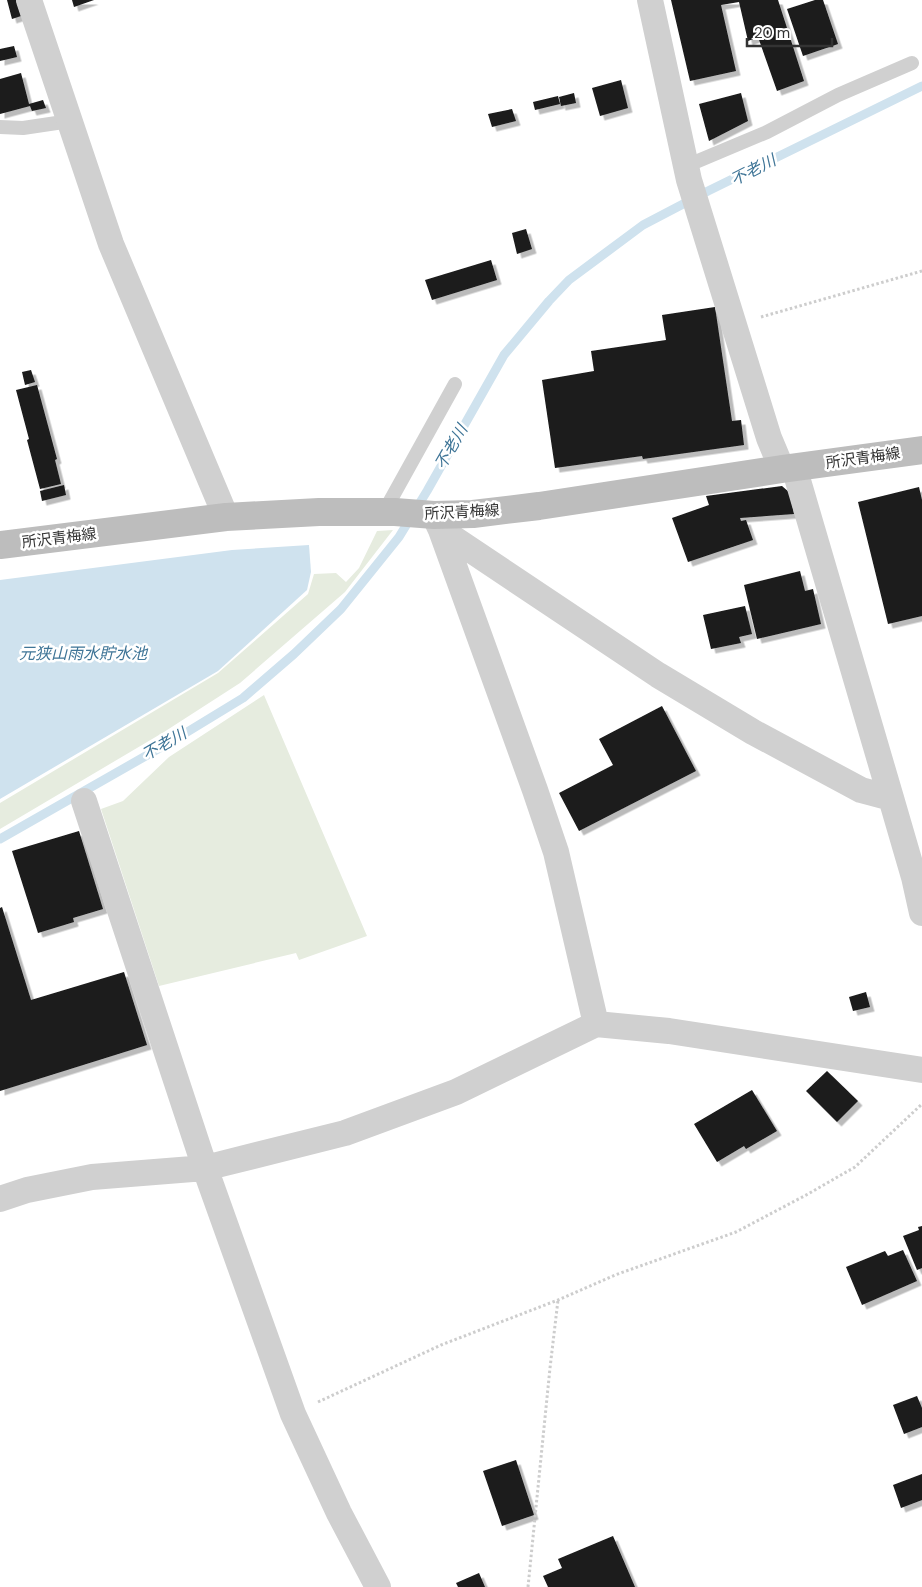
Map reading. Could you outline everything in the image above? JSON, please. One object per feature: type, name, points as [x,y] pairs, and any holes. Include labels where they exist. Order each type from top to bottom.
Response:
[{"type":"main road","name":"所沢青梅線","points":[[0,545],[226,517],[319,512],[390,512],[438,523],[473,514],[922,450]]},
{"type":"street","points":[[29,0],[111,244],[226,517]]},
{"type":"street","points":[[650,0],[688,173],[698,207],[769,438],[788,468],[891,798],[914,877],[922,913]]},
{"type":"street","points":[[438,523],[658,675],[753,732],[861,790],[891,798]]},
{"type":"street","points":[[438,523],[556,852],[596,1024]]},
{"type":"street","points":[[84,800],[205,1168],[293,1414],[339,1512],[378,1587]]},
{"type":"street","points":[[0,1199],[27,1190],[92,1177],[205,1168],[354,1129],[456,1092],[596,1024],[669,1031],[922,1070]]},
{"type":"lane","points":[[688,173],[838,95],[912,63]]},
{"type":"lane","points":[[0,127],[23,128],[70,121]]},
{"type":"lane","points":[[390,512],[455,384]]},
{"type":"path","points":[[736,329],[758,318],[922,272]]},
{"type":"path","points":[[293,1414],[440,1346],[558,1300],[615,1275],[736,1232],[855,1167],[922,1104]]},
{"type":"path","points":[[528,1587],[558,1300]]},
{"type":"shaded area","points":[[393,530],[345,592],[240,683],[164,732],[0,829],[0,803],[218,673],[308,594],[314,574],[336,573],[346,582],[359,568],[377,531]]},
{"type":"shaded area","points":[[264,695],[367,936],[299,960],[296,953],[159,986],[101,809],[123,801],[169,757]]},
{"type":"water","name":"元狭山雨水貯水池","points":[[309,545],[311,572],[307,590],[218,671],[0,799],[0,580],[232,550]]},
{"type":"building","points":[[7,0],[16,0],[21,16],[12,19]]},
{"type":"building","points":[[72,0],[94,0],[74,7]]},
{"type":"building","points":[[671,0],[778,0],[804,81],[777,91],[758,37],[748,41],[739,2],[721,5],[736,71],[690,81]]},
{"type":"building","points":[[815,0],[823,0],[838,44],[803,56],[787,9]]},
{"type":"building","points":[[14,46],[17,57],[0,61],[0,49]]},
{"type":"building","points":[[21,73],[29,104],[43,100],[46,108],[32,111],[30,106],[0,114],[0,79]]},
{"type":"building","points":[[621,80],[628,108],[600,116],[592,88]]},
{"type":"building","points":[[574,93],[576,103],[561,106],[559,97]]},
{"type":"building","points":[[741,93],[748,121],[709,141],[699,104]]},
{"type":"building","points":[[558,96],[560,104],[535,110],[533,102]]},
{"type":"building","points":[[512,109],[516,121],[492,127],[488,114]]},
{"type":"building","points":[[526,229],[532,249],[517,254],[512,233]]},
{"type":"building","points":[[491,260],[497,280],[432,300],[425,280]]},
{"type":"building","points":[[715,307],[732,421],[741,420],[744,445],[643,459],[642,456],[555,468],[542,380],[594,371],[591,351],[666,340],[662,315]]},
{"type":"building","points":[[31,370],[35,382],[25,385],[22,372]]},
{"type":"building","points":[[37,385],[57,459],[55,460],[61,484],[40,489],[16,390]]},
{"type":"building","points":[[64,485],[66,495],[42,501],[40,491]]},
{"type":"building","points":[[782,486],[790,493],[794,514],[740,518],[741,521],[746,520],[753,540],[688,562],[672,518],[709,505],[706,496]]},
{"type":"building","points":[[919,487],[922,500],[922,616],[888,624],[858,502]]},
{"type":"building","points":[[800,571],[805,591],[813,589],[821,624],[757,639],[744,585]]},
{"type":"building","points":[[745,606],[752,634],[739,637],[741,643],[711,649],[703,615]]},
{"type":"building","points":[[662,706],[696,771],[579,831],[559,793],[613,765],[599,739]]},
{"type":"building","points":[[79,831],[103,909],[73,918],[74,922],[38,933],[12,851]]},
{"type":"building","points":[[2,907],[31,1000],[124,972],[147,1045],[0,1091],[0,908]]},
{"type":"building","points":[[866,992],[870,1007],[853,1011],[849,997]]},
{"type":"building","points":[[827,1071],[858,1101],[837,1122],[806,1091]]},
{"type":"building","points":[[752,1090],[777,1131],[746,1149],[744,1146],[717,1162],[694,1124]]},
{"type":"building","points":[[922,1226],[922,1268],[917,1270],[903,1236],[919,1230],[918,1227]]},
{"type":"building","points":[[903,1250],[917,1281],[862,1305],[846,1267],[885,1251],[888,1256]]},
{"type":"building","points":[[917,1396],[922,1408],[922,1427],[904,1434],[893,1405]]},
{"type":"building","points":[[516,1460],[534,1515],[502,1526],[483,1471]]},
{"type":"building","points":[[922,1474],[922,1500],[901,1508],[893,1485]]},
{"type":"building","points":[[613,1536],[635,1587],[548,1587],[543,1576],[562,1568],[558,1559]]},
{"type":"building","points":[[479,1573],[485,1587],[458,1587],[456,1583]]},
{"type":"waterway","name":"不老川","points":[[0,839],[179,737],[243,698],[294,654],[341,609],[399,537],[504,355],[569,280],[643,225],[922,86]]}]
